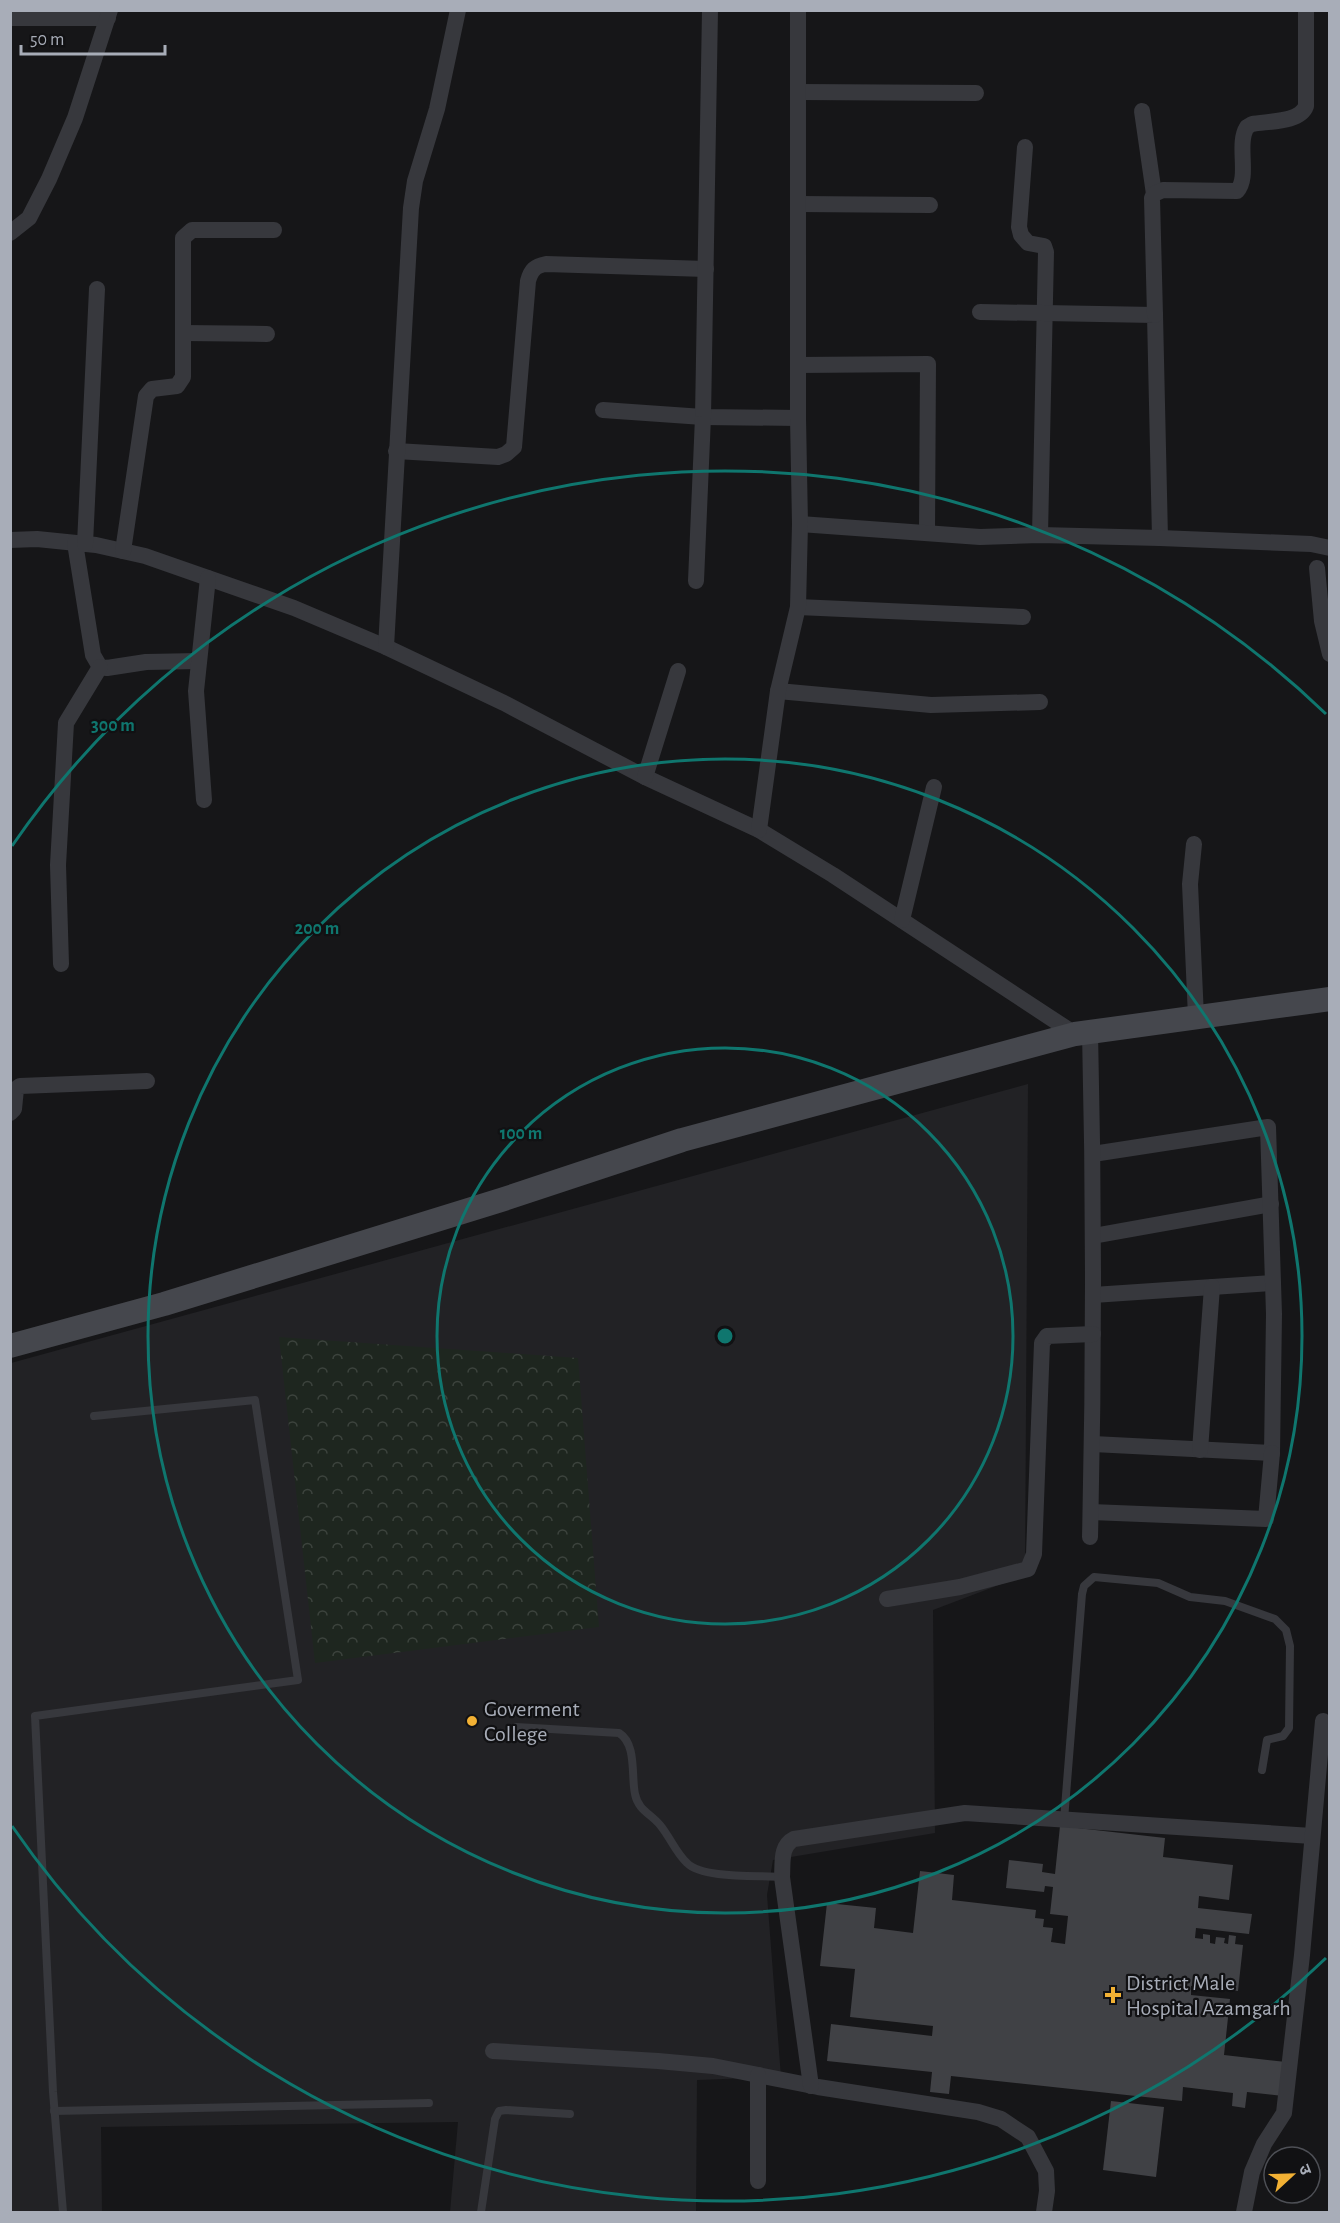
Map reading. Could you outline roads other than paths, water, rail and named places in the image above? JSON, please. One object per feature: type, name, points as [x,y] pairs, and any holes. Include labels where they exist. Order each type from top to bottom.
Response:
[{"type":"street","points":[[386,647],[411,208],[415,181],[437,109],[458,10]]},
{"type":"street","points":[[696,581],[703,417],[710,10]]},
{"type":"street","points":[[759,830],[778,691],[798,608],[800,524],[798,10]]},
{"type":"street","points":[[1154,194],[1163,190],[1237,190],[1242,184],[1242,140],[1247,127],[1252,124],[1295,117],[1304,111],[1306,106],[1306,10]]},
{"type":"street","points":[[10,18],[109,14],[75,118],[50,179],[29,218],[10,233]]},
{"type":"street","points":[[799,92],[976,93]]},
{"type":"street","points":[[1142,111],[1154,194],[1151,202],[1160,538]]},
{"type":"street","points":[[1025,147],[1019,227],[1021,235],[1028,243],[1040,244],[1044,246],[1046,252],[1040,535]]},
{"type":"street","points":[[799,204],[930,205]]},
{"type":"street","points":[[123,551],[144,400],[152,389],[177,386],[181,382],[184,370],[181,245],[186,233],[192,230],[274,230]]},
{"type":"street","points":[[396,451],[498,457],[514,447],[528,281],[530,272],[534,268],[546,264],[706,269]]},
{"type":"street","points":[[97,289],[80,544],[93,655],[100,667]]},
{"type":"street","points":[[980,312],[1155,315]]},
{"type":"street","points":[[183,333],[267,334]]},
{"type":"street","points":[[798,365],[928,364],[927,533]]},
{"type":"street","points":[[603,410],[703,417],[798,418]]},
{"type":"street","points":[[800,524],[980,537],[1040,535],[1160,538],[1311,544],[1329,548]]},
{"type":"street","points":[[10,540],[37,539],[80,544],[145,556],[294,608],[386,647],[504,703],[645,777],[759,830],[1083,1032]]},
{"type":"street","points":[[1317,567],[1322,621],[1329,654]]},
{"type":"street","points":[[204,800],[196,692],[208,578]]},
{"type":"street","points":[[798,608],[1023,616]]},
{"type":"street","points":[[100,667],[146,662],[199,661]]},
{"type":"street","points":[[61,964],[58,865],[65,733],[69,717],[100,667]]},
{"type":"street","points":[[645,777],[678,671]]},
{"type":"street","points":[[778,691],[931,705],[1040,702]]},
{"type":"street","points":[[902,920],[934,786]]},
{"type":"street","points":[[1194,844],[1190,884],[1196,1017]]},
{"type":"street","points":[[10,1346],[164,1304],[490,1203],[682,1140],[1083,1032],[1329,999]]},
{"type":"street","points":[[1083,1032],[1093,1154],[1093,1444],[1090,1537]]},
{"type":"street","points":[[10,1113],[14,1109],[16,1089],[20,1086],[147,1081]]},
{"type":"street","points":[[1091,1512],[1266,1519],[1272,1453],[1274,1283],[1268,1127],[1093,1154]]},
{"type":"street","points":[[1093,1236],[1271,1204]]},
{"type":"street","points":[[1093,1295],[1274,1283]]},
{"type":"street","points":[[1200,1450],[1212,1287]]},
{"type":"street","points":[[886,1599],[960,1587],[1028,1569],[1033,1560],[1035,1543],[1042,1343],[1047,1336],[1093,1334]]},
{"type":"street","points":[[1093,1444],[1272,1453]]},
{"type":"street","points":[[1244,2212],[1252,2172],[1264,2144],[1284,2113],[1323,1721]]},
{"type":"street","points":[[811,2086],[782,1877],[783,1848],[788,1842],[801,1837],[964,1813],[1312,1836]]},
{"type":"street","points":[[494,2051],[713,2066],[811,2086],[978,2112],[1001,2119],[1028,2138],[1046,2170],[1047,2191],[1044,2212]]},
{"type":"street","points":[[758,2075],[758,2181]]},
{"type":"lane","points":[[63,2212],[54,2111],[35,1716],[298,1680],[255,1400],[94,1416]]},
{"type":"lane","points":[[1064,1820],[1082,1594],[1084,1586],[1094,1577],[1158,1583],[1190,1597],[1225,1601],[1275,1619],[1282,1624],[1290,1646],[1289,1728],[1283,1736],[1267,1740],[1262,1770]]},
{"type":"lane","points":[[516,1727],[619,1733],[629,1748],[635,1796],[641,1808],[663,1828],[684,1861],[692,1868],[710,1873],[782,1877]]},
{"type":"lane","points":[[54,2111],[429,2103]]},
{"type":"lane","points":[[481,2212],[495,2120],[499,2111],[570,2115]]},
{"type":"place","name":"Goverment College","points":[[472,1721]]},
{"type":"place","name":"District Male Hospital Azamgarh","points":[[1113,1995]]}]
